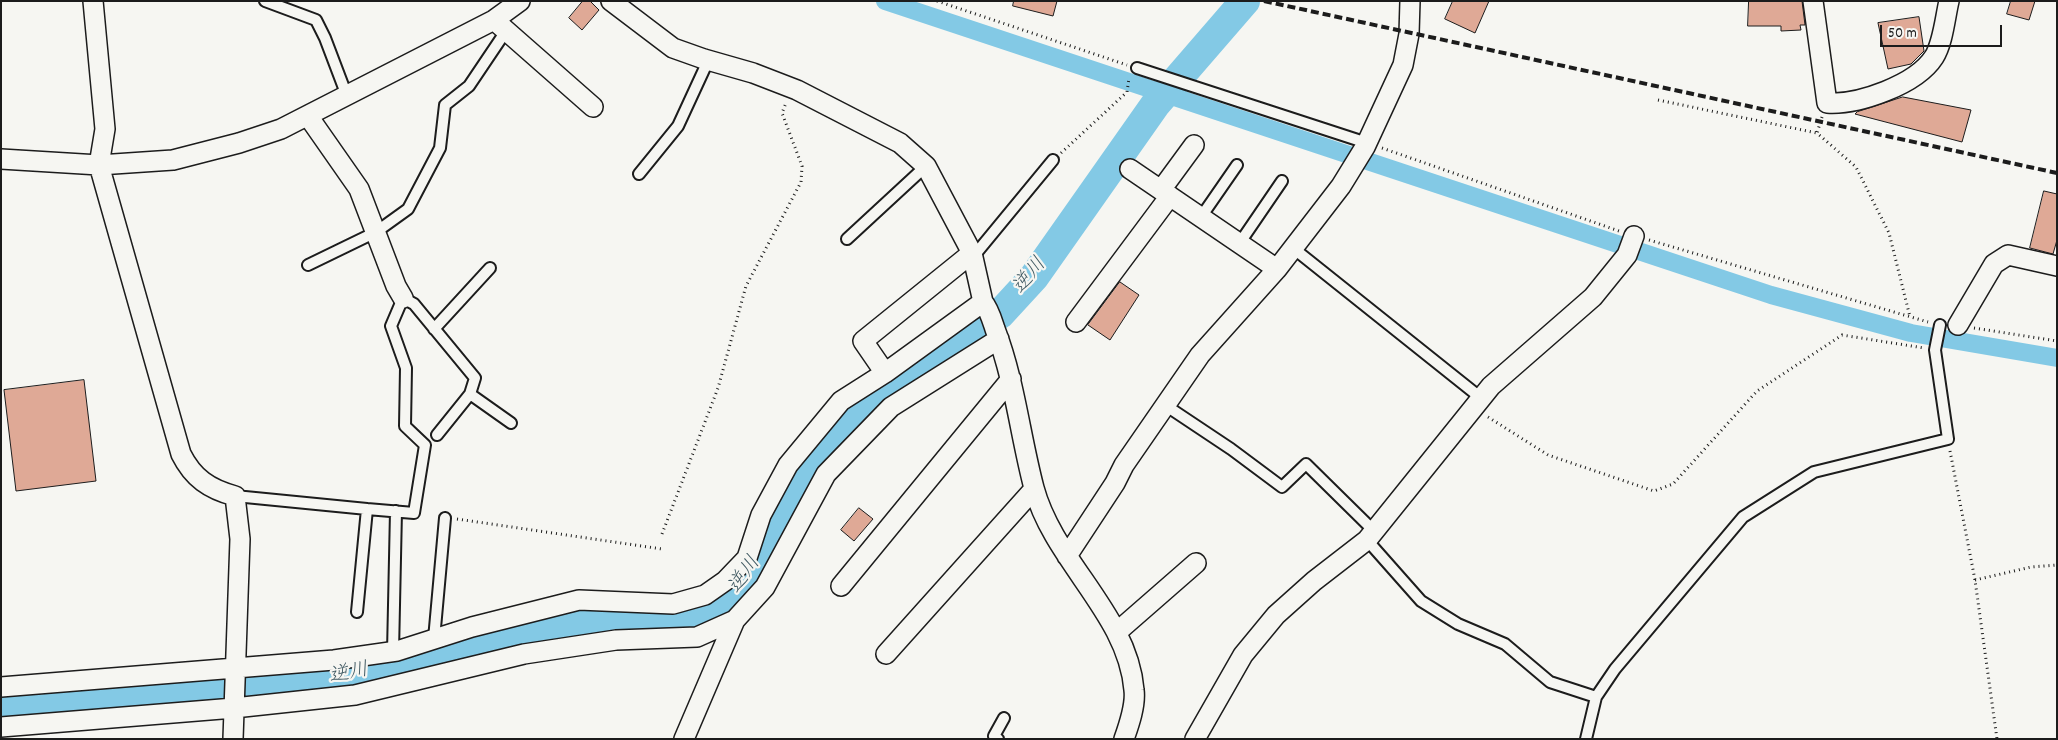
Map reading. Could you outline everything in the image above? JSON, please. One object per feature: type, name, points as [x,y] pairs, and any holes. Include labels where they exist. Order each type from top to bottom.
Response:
[{"type":"street","points":[[93,1],[104,129],[99,164],[181,454],[195,477],[222,493],[235,496],[240,538],[233,739]]},
{"type":"street","points":[[1,159],[99,164],[174,160],[281,130],[347,96],[500,25],[520,1]]},
{"type":"street","points":[[611,1],[672,48],[708,61],[753,73],[793,89],[900,143],[926,166],[972,255],[985,304],[997,333],[1011,379],[1034,488],[1045,522],[1117,632],[1130,660],[1135,692],[1124,739]]},
{"type":"street","points":[[1067,556],[1115,483],[1124,465],[1200,355],[1277,269],[1342,186],[1366,145],[1403,65],[1409,34],[1410,1]]},
{"type":"street","points":[[1813,1],[1827,103],[1844,104],[1878,96],[1927,66],[1935,55],[1949,1]]},
{"type":"street","points":[[500,25],[593,107]]},
{"type":"street","points":[[308,116],[359,189],[396,286],[403,298]]},
{"type":"street","points":[[1076,322],[1166,193],[1194,145]]},
{"type":"street","points":[[1130,168],[1277,269]]},
{"type":"street","points":[[1195,739],[1244,655],[1276,615],[1314,581],[1371,536],[1491,386],[1593,297],[1631,244]]},
{"type":"street","points":[[885,373],[863,341],[972,255]]},
{"type":"street","points":[[1945,327],[1994,264],[2008,255],[2057,266]]},
{"type":"street","points":[[1,687],[235,674],[393,652],[579,600],[673,604],[705,595],[725,581],[747,558],[761,515],[794,458],[841,402],[985,304]]},
{"type":"street","points":[[1,727],[355,694],[524,654],[616,640],[697,637],[734,620],[765,588],[826,474],[891,407],[997,333]]},
{"type":"street","points":[[841,586],[1011,379]]},
{"type":"street","points":[[886,654],[1034,488]]},
{"type":"street","points":[[1117,632],[1196,563]]},
{"type":"street","points":[[684,739],[734,620]]},
{"type":"lane","points":[[265,1],[316,20],[325,38],[347,96]]},
{"type":"lane","points":[[308,265],[376,232],[408,210],[440,148],[445,105],[468,86],[500,25]]},
{"type":"lane","points":[[639,174],[678,126],[708,61]]},
{"type":"lane","points":[[1137,68],[1366,145]]},
{"type":"lane","points":[[972,255],[1053,160]]},
{"type":"lane","points":[[1201,217],[1237,165]]},
{"type":"lane","points":[[846,240],[926,166]]},
{"type":"lane","points":[[1239,244],[1282,181]]},
{"type":"lane","points":[[1293,248],[1477,402]]},
{"type":"lane","points":[[434,329],[490,268]]},
{"type":"lane","points":[[235,496],[414,513],[425,445],[405,426],[406,368],[392,326],[403,298],[414,304],[475,378],[470,394],[437,435]]},
{"type":"lane","points":[[1586,739],[1596,696],[1614,669],[1743,517],[1814,472],[1948,439],[1935,349],[1945,327]]},
{"type":"lane","points":[[470,394],[511,423]]},
{"type":"lane","points":[[1165,405],[1231,448],[1282,487],[1306,464],[1371,536],[1421,601],[1458,624],[1505,644],[1550,682],[1596,696]]},
{"type":"lane","points":[[357,612],[367,509]]},
{"type":"lane","points":[[393,652],[396,512]]},
{"type":"lane","points":[[434,639],[445,518]]},
{"type":"lane","points":[[998,739],[994,736],[1004,718]]},
{"type":"path","points":[[937,1],[1137,68]]},
{"type":"path","points":[[662,534],[718,388],[746,286],[801,182],[802,166],[782,113],[793,89]]},
{"type":"path","points":[[1053,160],[1127,92]]},
{"type":"path","points":[[1658,100],[1817,133],[1856,167],[1881,216],[1889,233],[1911,318]]},
{"type":"path","points":[[1817,133],[1827,103]]},
{"type":"path","points":[[1366,145],[1631,244],[1945,327],[2057,341]]},
{"type":"path","points":[[1477,402],[1548,455],[1654,491],[1673,484],[1757,391],[1842,335],[1935,349]]},
{"type":"path","points":[[1948,439],[1975,580],[1996,739]]},
{"type":"path","points":[[445,518],[662,549]]},
{"type":"path","points":[[1975,580],[2030,567],[2057,565]]},
{"type":"building","points":[[583,1],[590,1],[599,10],[582,30],[569,18]]},
{"type":"building","points":[[1014,1],[1057,1],[1053,16],[1013,6]]},
{"type":"building","points":[[1453,1],[1489,1],[1475,33],[1445,19]]},
{"type":"building","points":[[1749,1],[1802,1],[1805,25],[1800,25],[1801,30],[1781,31],[1781,26],[1748,26]]},
{"type":"building","points":[[2011,1],[2035,1],[2029,20],[2007,14]]},
{"type":"building","points":[[1919,17],[1924,51],[1911,64],[1888,69],[1878,23]]},
{"type":"building","points":[[1903,97],[1971,110],[1962,142],[1855,114]]},
{"type":"building","points":[[2044,191],[2057,194],[2057,240],[2053,254],[2030,248]]},
{"type":"building","points":[[1120,282],[1139,295],[1110,340],[1088,325]]},
{"type":"building","points":[[84,380],[96,481],[16,491],[4,390]]},
{"type":"building","points":[[859,508],[873,519],[854,541],[841,530]]},
{"type":"waterway","points":[[885,1],[1771,295],[1911,333],[2057,358]]},
{"type":"waterway","name":"逆川","points":[[1,712],[335,679],[529,634],[607,621],[683,621],[708,612],[729,600],[752,571],[777,529],[804,474],[856,414],[1000,314],[1034,277],[1155,105],[1245,1]]},
{"type":"railway","points":[[1264,1],[2057,173]]}]
